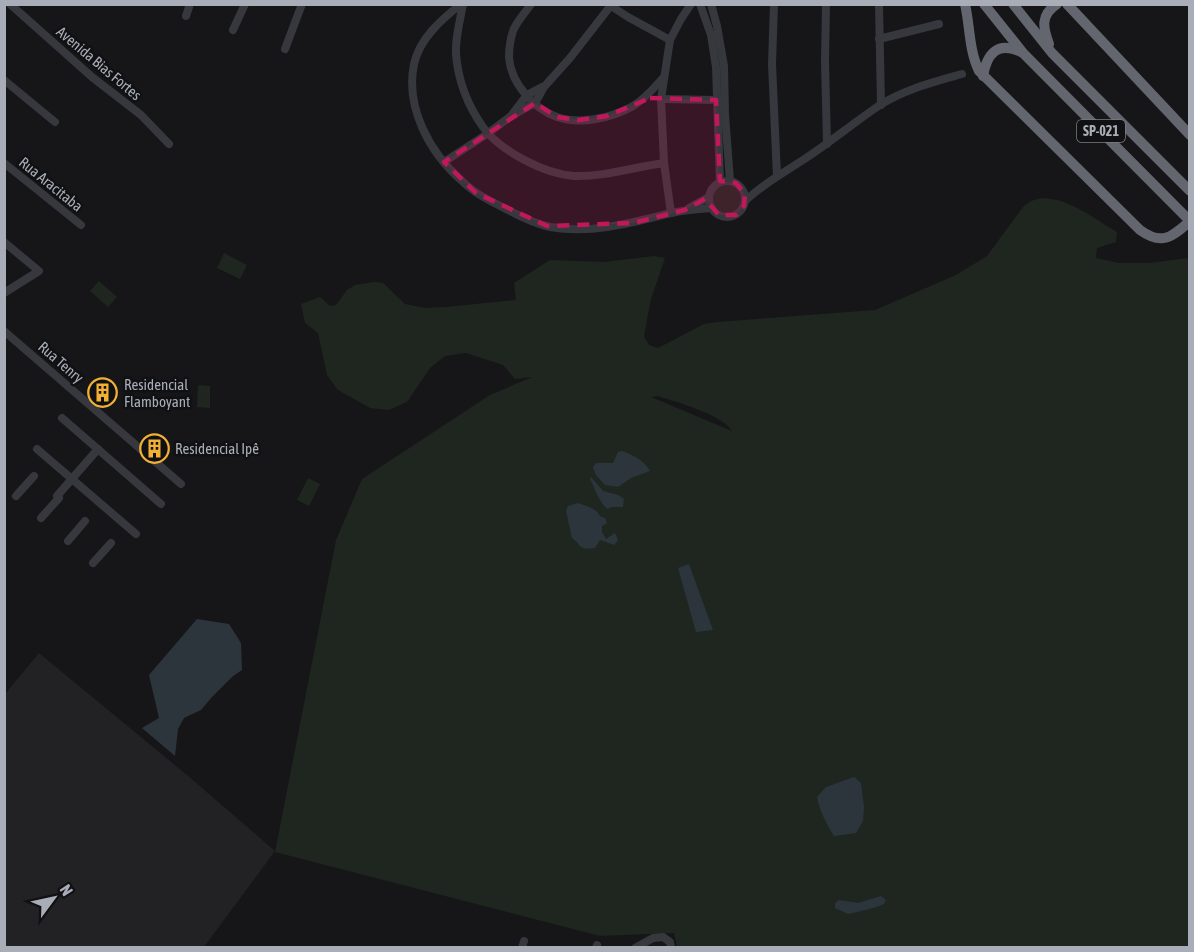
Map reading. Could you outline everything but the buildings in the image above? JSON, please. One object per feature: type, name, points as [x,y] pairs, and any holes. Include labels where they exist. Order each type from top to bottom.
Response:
[{"type":"highway","points":[[965,4],[976,65],[983,76],[1140,230],[1156,239],[1166,239],[1190,221]]},
{"type":"highway","name":"SP-021","points":[[984,4],[1024,54],[1190,221]]},
{"type":"highway","name":"SP-021","points":[[1013,4],[1053,53],[1190,190]]},
{"type":"highway","points":[[1053,53],[1044,25],[1047,12],[1057,4]]},
{"type":"highway","points":[[1067,4],[1190,135]]},
{"type":"highway","points":[[983,76],[987,61],[997,51],[1013,48],[1024,54]]},
{"type":"street","name":"Avenida Bias Fortes","points":[[10,4],[92,77],[141,115],[169,144]]},
{"type":"street","points":[[186,16],[190,4]]},
{"type":"street","points":[[233,30],[244,4]]},
{"type":"street","points":[[285,49],[302,4]]},
{"type":"street","points":[[462,4],[456,43],[462,84],[484,129],[510,151],[524,160],[562,175],[598,176],[664,163]]},
{"type":"street","points":[[462,4],[443,18],[427,38],[415,63],[413,76],[414,105],[418,120],[432,146],[463,183],[526,219],[565,229],[607,227],[686,210],[712,208]]},
{"type":"street","points":[[531,4],[513,31],[509,49],[511,67],[515,78],[527,95],[545,111],[557,117],[579,120],[607,116],[631,107],[646,96],[663,78]]},
{"type":"street","points":[[671,213],[664,163],[661,102],[663,78],[670,40],[691,4]]},
{"type":"street","points":[[700,4],[708,25],[716,67],[720,182]]},
{"type":"street","points":[[711,4],[724,66],[730,181]]},
{"type":"street","points":[[774,4],[772,64],[777,176]]},
{"type":"street","points":[[826,4],[827,144]]},
{"type":"street","points":[[879,4],[881,105]]},
{"type":"street","points":[[444,162],[511,116],[535,103],[544,87],[612,5],[628,17],[670,40]]},
{"type":"street","points":[[879,39],[939,24]]},
{"type":"street","points":[[745,201],[759,188],[827,144],[881,105],[911,90],[962,74]]},
{"type":"street","points":[[4,80],[55,122]]},
{"type":"street","points":[[511,116],[527,95],[544,87]]},
{"type":"street","points":[[646,96],[661,102],[716,100]]},
{"type":"street","name":"Rua Aracitaba","points":[[4,163],[81,225]]},
{"type":"street","points":[[686,210],[709,196],[720,182],[736,183],[745,194],[745,201],[741,211],[731,217],[719,215],[712,208],[709,196]]},
{"type":"street","points":[[742,188],[759,188]]},
{"type":"street","points":[[4,242],[39,271],[4,293]]},
{"type":"street","name":"Rua Tenry","points":[[4,331],[181,484]]},
{"type":"street","points":[[62,418],[161,504]]},
{"type":"street","points":[[37,449],[136,534]]},
{"type":"street","points":[[41,518],[98,449]]},
{"type":"street","points":[[16,496],[34,476]]},
{"type":"street","points":[[68,541],[85,521]]},
{"type":"street","points":[[93,563],[111,543]]},
{"type":"street","points":[[635,948],[658,937],[667,939],[671,948]]},
{"type":"highlighted area","points":[[650,98],[716,100],[720,181],[736,183],[745,194],[744,206],[736,215],[719,215],[705,199],[685,210],[633,223],[547,226],[476,193],[444,162],[535,103],[557,117],[579,120],[607,116]]},
{"type":"shaded area","points":[[727,184],[733,185],[741,193],[741,205],[733,213],[727,214],[721,213],[713,205],[712,199],[713,193],[721,185]]},
{"type":"shaded area","points":[[1041,198],[1061,201],[1117,232],[1116,242],[1097,248],[1096,258],[1119,263],[1149,263],[1189,258],[1189,947],[677,947],[674,933],[600,936],[275,852],[336,540],[362,479],[490,395],[532,377],[515,379],[503,365],[466,353],[445,356],[430,368],[407,402],[389,410],[370,408],[338,390],[327,375],[318,333],[305,323],[301,304],[320,297],[330,306],[336,305],[347,290],[355,285],[374,282],[383,283],[405,304],[425,308],[516,300],[514,283],[550,260],[604,262],[654,256],[665,258],[651,299],[644,336],[649,345],[658,348],[704,324],[875,310],[956,275],[987,256],[1023,207]],"holes":[[[657,396],[709,414],[732,431],[651,397]]]},
{"type":"shaded area","points":[[224,253],[247,265],[240,279],[217,268]]},
{"type":"shaded area","points":[[99,281],[117,297],[108,307],[90,291]]},
{"type":"shaded area","points":[[198,385],[210,386],[210,408],[197,407]]},
{"type":"shaded area","points":[[622,451],[641,461],[650,471],[631,478],[618,487],[605,485],[596,475],[593,467],[596,463],[613,463],[618,452]]},
{"type":"shaded area","points":[[591,477],[603,491],[624,499],[623,507],[607,509],[597,494]]},
{"type":"shaded area","points":[[308,478],[320,484],[309,506],[297,500]]},
{"type":"shaded area","points":[[578,503],[593,509],[605,518],[607,523],[602,526],[602,532],[606,539],[615,533],[618,540],[614,545],[600,540],[595,548],[585,548],[572,538],[566,511],[568,506]]},
{"type":"shaded area","points":[[689,564],[713,630],[696,632],[678,568]]},
{"type":"shaded area","points":[[197,619],[229,624],[241,643],[242,670],[233,676],[201,710],[184,718],[178,729],[175,756],[142,728],[159,718],[149,675]]},
{"type":"shaded area","points":[[39,653],[275,851],[204,947],[5,947],[5,694]]},
{"type":"shaded area","points":[[854,777],[861,783],[863,821],[856,833],[834,836],[817,797],[826,787]]},
{"type":"shaded area","points":[[881,896],[886,900],[884,904],[871,909],[848,914],[835,908],[835,903],[839,900],[858,903]]},
{"type":"place","name":"Residencial Flamboyant","points":[[103,393]]},
{"type":"place","name":"Residencial Ipê","points":[[154,448]]}]
